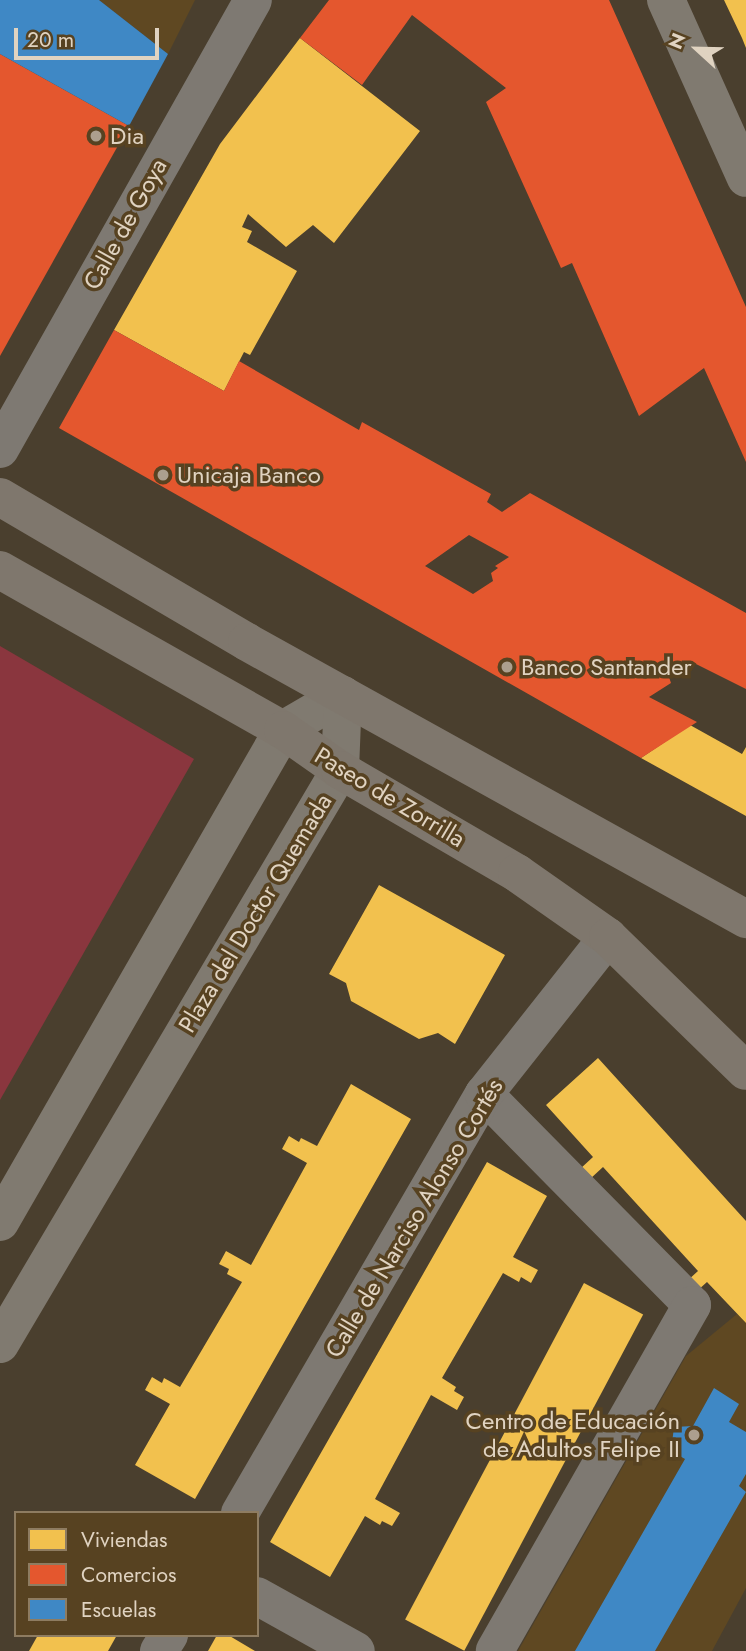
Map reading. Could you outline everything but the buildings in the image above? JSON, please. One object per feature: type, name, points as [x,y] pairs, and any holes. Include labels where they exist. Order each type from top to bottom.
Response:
[{"type":"main road","points":[[666,0],[746,177]]},
{"type":"main road","points":[[0,497],[247,642],[746,919]]},
{"type":"main road","name":"Paseo de Zorrilla","points":[[0,570],[283,730],[340,770],[517,873],[608,937],[746,1071]]},
{"type":"main road","points":[[0,1222],[283,730],[343,695]]},
{"type":"main road","name":"Plaza del Doctor Quemada","points":[[0,1344],[340,770],[343,695]]},
{"type":"street","name":"Calle de Goya","points":[[0,449],[253,0]]},
{"type":"street","name":"Calle de Narciso Alonso Cortés","points":[[241,1511],[484,1094],[608,937]]},
{"type":"street","points":[[484,1094],[692,1305],[495,1651]]},
{"type":"street","points":[[259,1597],[356,1651]]},
{"type":"shaded area","points":[[99,0],[195,0],[168,54]]},
{"type":"shaded area","points":[[0,646],[194,759],[0,1100]]},
{"type":"shaded area","name":"Centro de Educación de Adultos Felipe II","points":[[737,1314],[746,1323],[746,1588],[712,1651],[518,1651],[686,1356]]},
{"type":"place","name":"Dia","points":[[96,136]]},
{"type":"place","name":"Unicaja Banco","points":[[163,475]]},
{"type":"place","name":"Banco Santander","points":[[507,667]]},
{"type":"place","name":"Centro de Educación de Adultos Felipe II","points":[[694,1435]]}]
